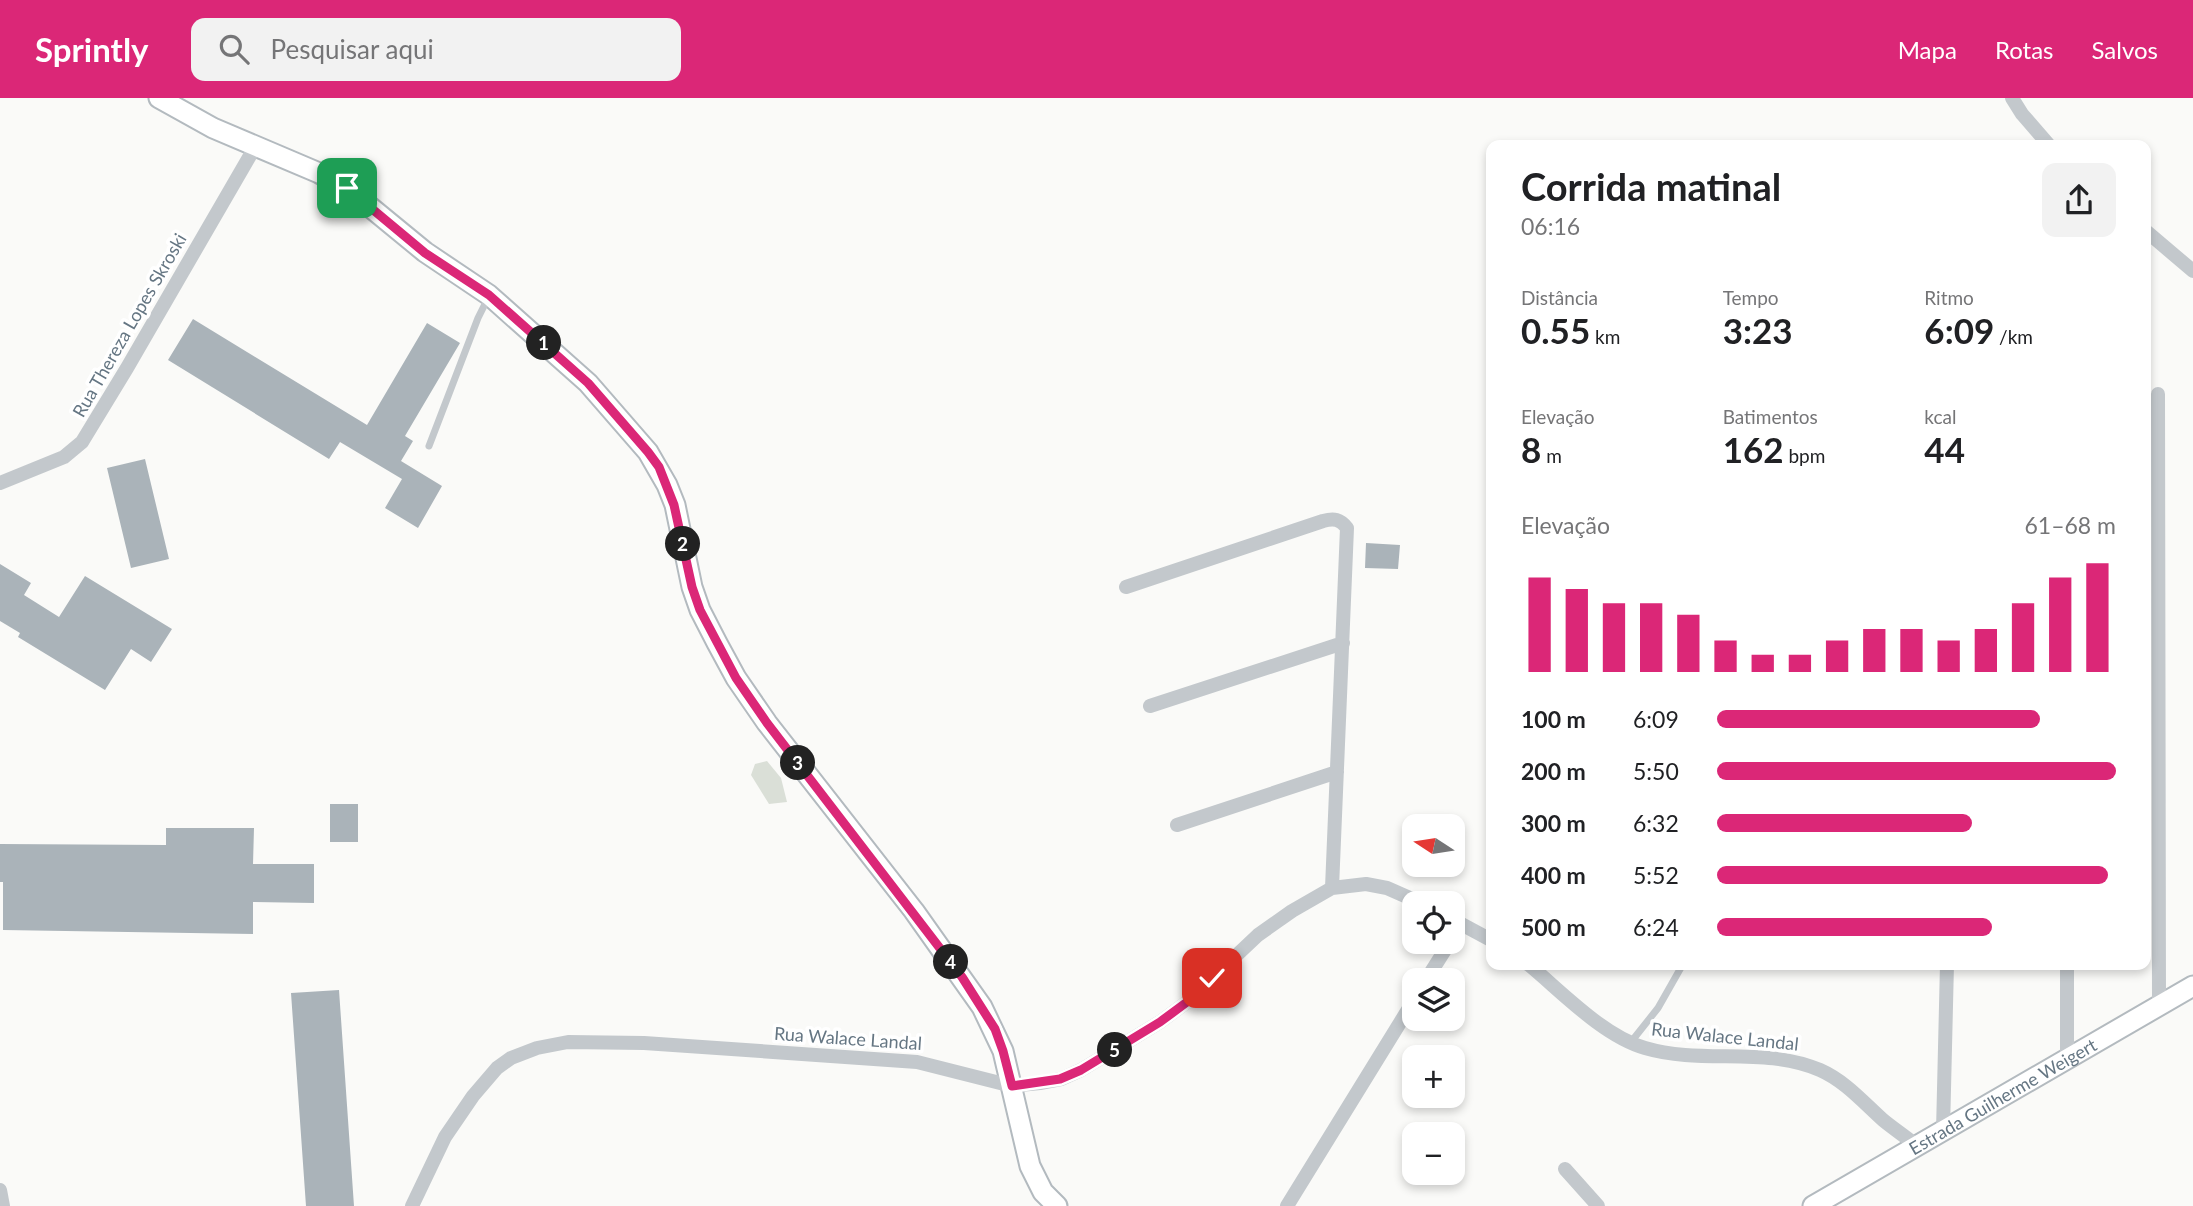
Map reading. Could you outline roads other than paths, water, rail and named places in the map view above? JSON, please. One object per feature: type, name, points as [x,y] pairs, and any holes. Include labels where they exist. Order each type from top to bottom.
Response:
[{"type":"street","points":[[159,98],[213,128],[319,173],[347,188],[425,253],[489,295],[588,383],[648,452],[663,476],[674,505],[692,587],[700,610],[736,678],[775,734],[962,977],[995,1029],[1012,1086],[1030,1166],[1043,1192],[1057,1206]]},
{"type":"street","points":[[2012,98],[2045,140]]},
{"type":"street","name":"Rua Thereza Lopes Skroski","points":[[0,482],[64,457],[82,442],[255,147]]},
{"type":"street","points":[[2151,235],[2193,271]]},
{"type":"street","points":[[2158,394],[2160,1005]]},
{"type":"street","points":[[1126,587],[1332,518],[1341,521],[1347,528],[1332,888]]},
{"type":"street","points":[[1150,706],[1343,643]]},
{"type":"street","points":[[1177,825],[1337,772]]},
{"type":"street","name":"Rua Walace Landal","points":[[412,1206],[445,1137],[473,1096],[497,1068],[511,1058],[537,1048],[568,1042],[612,1041],[917,1062],[1012,1086],[1060,1079],[1136,1038],[1187,1002],[1236,953],[1266,929],[1332,888],[1366,884],[1387,888],[1402,895]]},
{"type":"street","points":[[1465,925],[1486,937]]},
{"type":"street","name":"Rua Walace Landal","points":[[1535,970],[1599,1023],[1631,1043],[1663,1052],[1761,1056],[1802,1064],[1837,1080],[1917,1146]]},
{"type":"street","points":[[1944,1130],[1947,970]]},
{"type":"street","points":[[2067,970],[2067,1059]]},
{"type":"street","name":"Estrada Guilherme Weigert","points":[[1813,1206],[2193,986]]},
{"type":"street","points":[[1287,1206],[1402,1019]]},
{"type":"street","points":[[1565,1169],[1598,1206]]},
{"type":"street","points":[[0,1190],[3,1206]]},
{"type":"lane","points":[[429,446],[489,295]]},
{"type":"lane","points":[[1631,1043],[1658,1008],[1680,970]]}]
